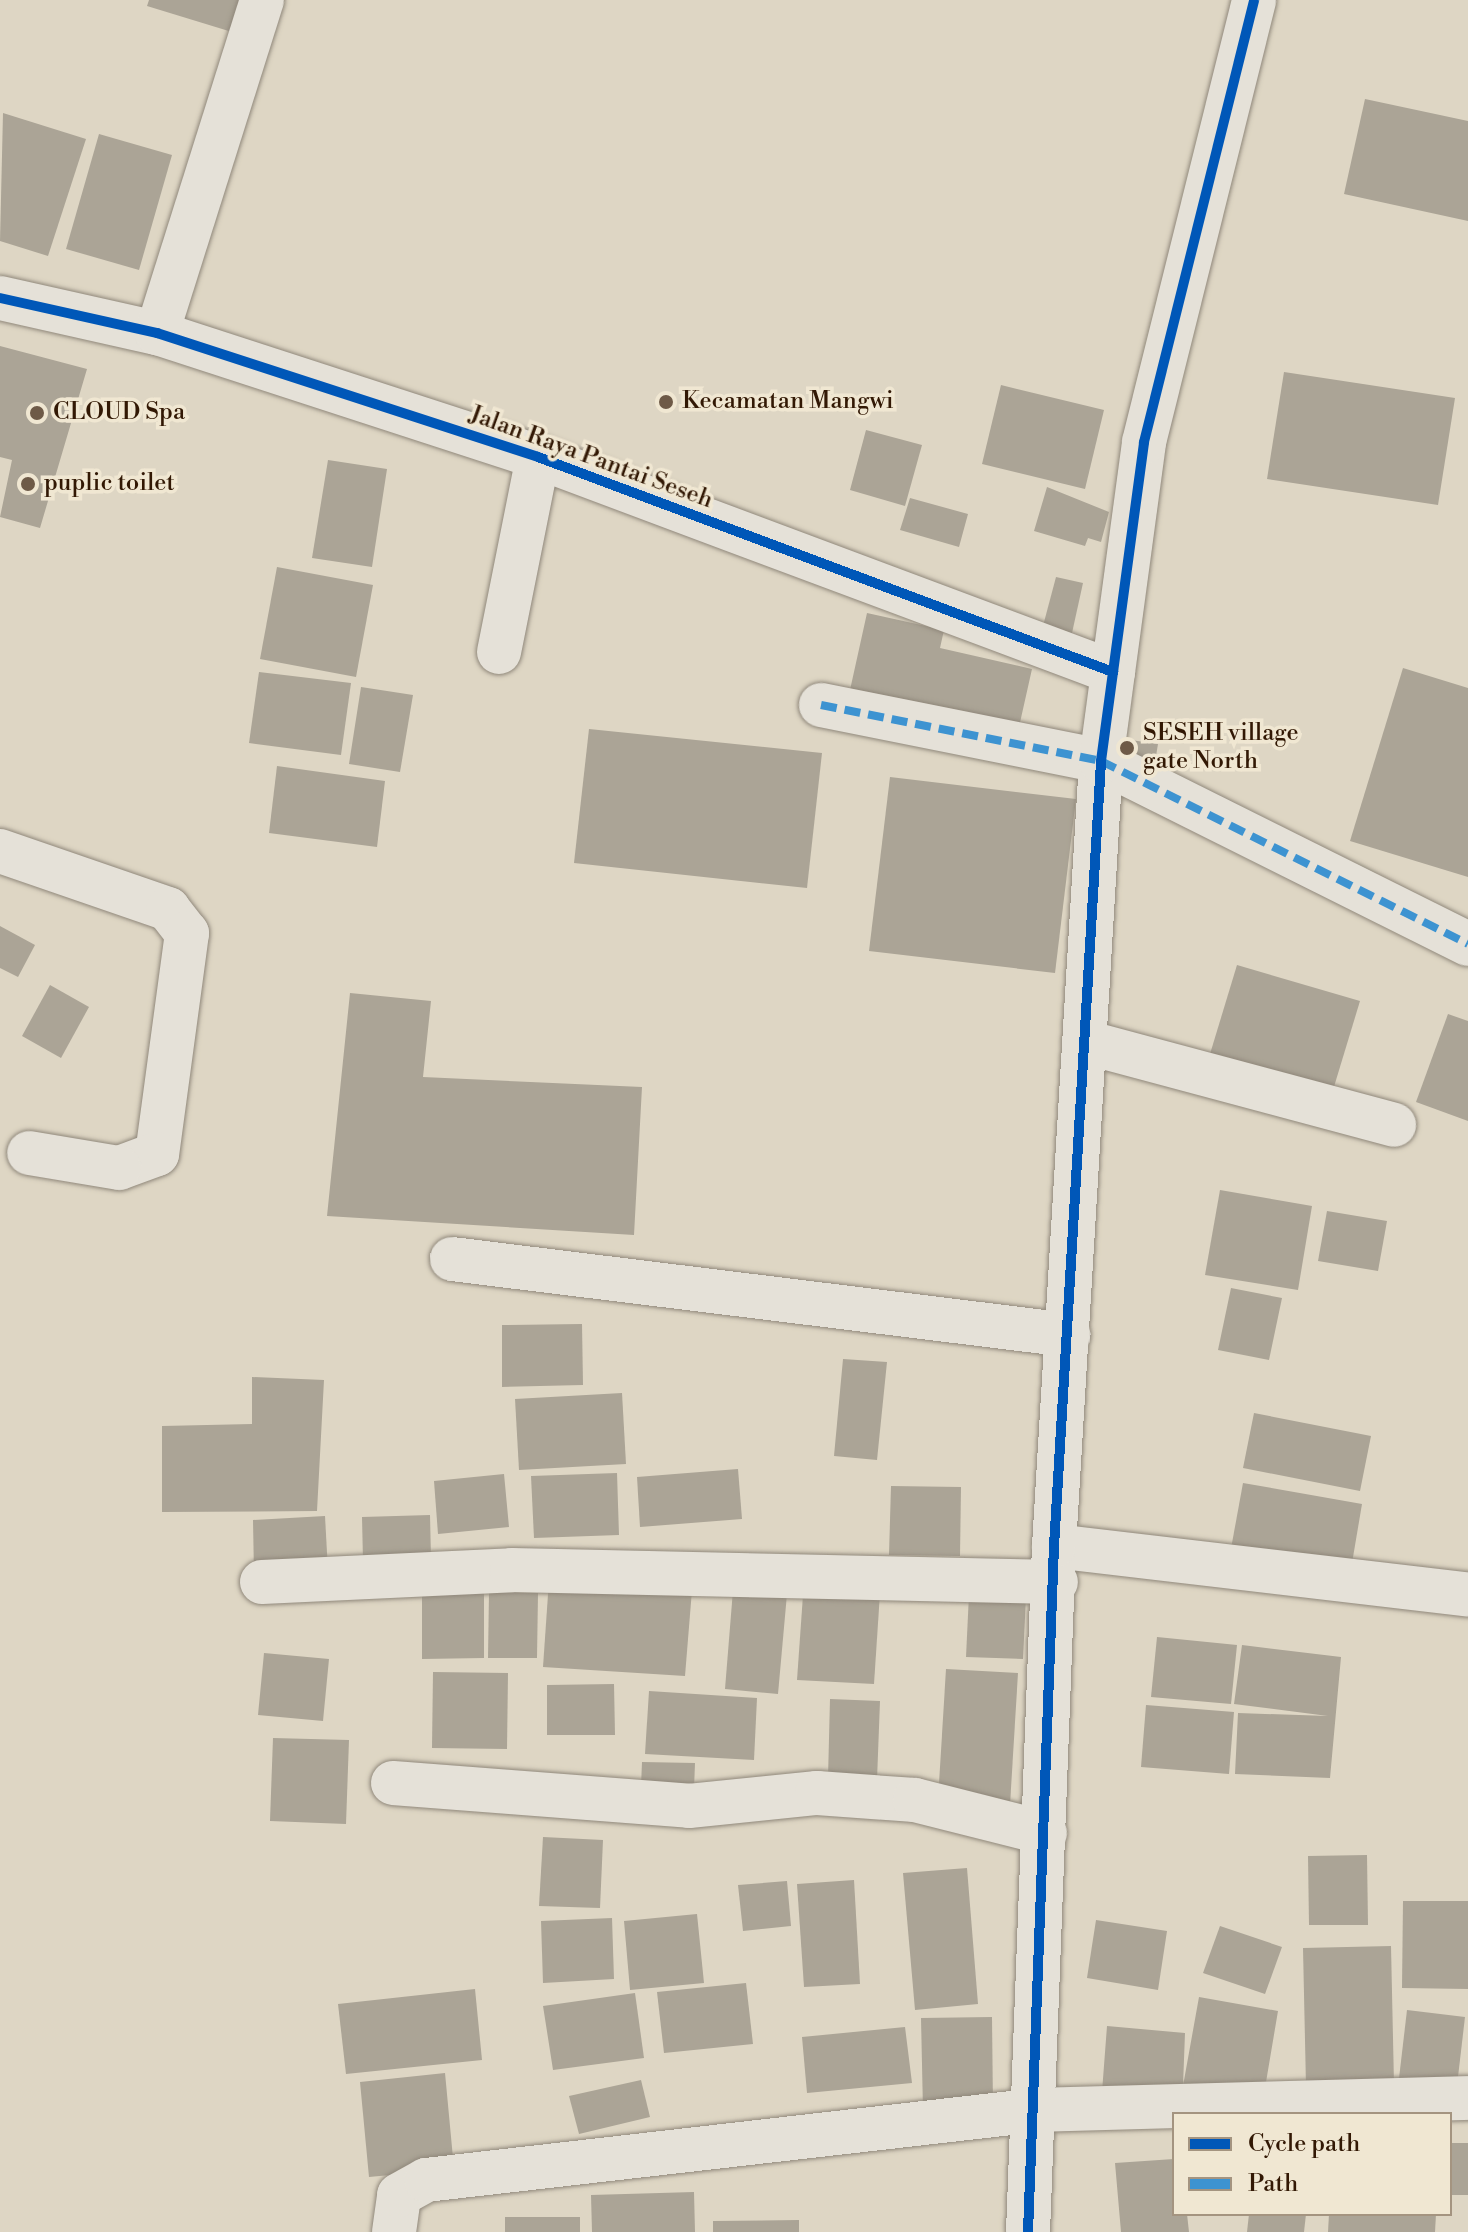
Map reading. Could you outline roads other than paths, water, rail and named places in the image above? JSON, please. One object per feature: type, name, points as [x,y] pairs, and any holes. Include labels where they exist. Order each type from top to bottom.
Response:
[{"type":"street","points":[[157,333],[262,0]]},
{"type":"street","points":[[1028,2232],[1038,2110],[1055,1564],[1101,761],[1144,442],[1254,0]]},
{"type":"street","name":"Jalan Raya Pantai Seseh","points":[[0,298],[157,333],[538,457],[1113,672]]},
{"type":"street","points":[[499,652],[538,457]]},
{"type":"street","points":[[821,705],[1101,761],[1468,944]]},
{"type":"street","points":[[0,851],[168,909],[187,933],[157,1154],[119,1168],[29,1153]]},
{"type":"street","points":[[1085,1042],[1394,1125]]},
{"type":"street","points":[[452,1259],[1068,1335]]},
{"type":"street","points":[[262,1582],[527,1570],[1055,1564],[1468,1595]]},
{"type":"street","points":[[393,1783],[689,1806],[817,1793],[915,1800],[1045,1833]]},
{"type":"street","points":[[394,2232],[399,2195],[426,2180],[1038,2110],[1468,2098]]},
{"type":"place","name":"Kecamatan Mangwi","points":[[666,402]]},
{"type":"place","name":"CLOUD Spa","points":[[37,413]]},
{"type":"place","name":"puplic toilet","points":[[28,484]]},
{"type":"place","name":"SESEH village gate North","points":[[1127,748]]}]
